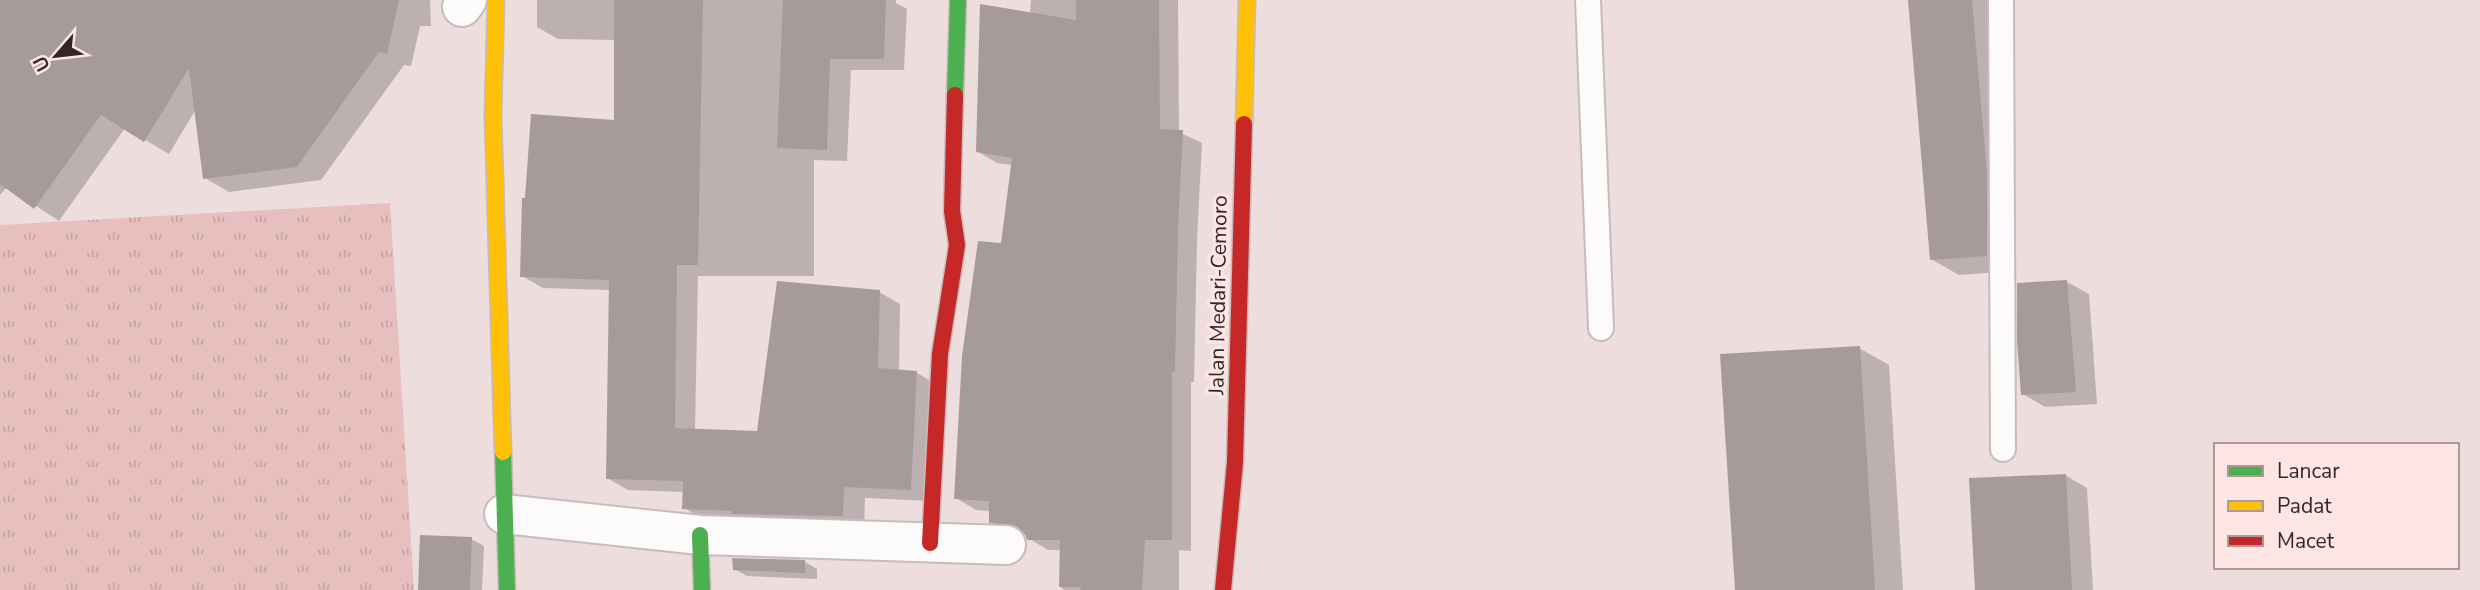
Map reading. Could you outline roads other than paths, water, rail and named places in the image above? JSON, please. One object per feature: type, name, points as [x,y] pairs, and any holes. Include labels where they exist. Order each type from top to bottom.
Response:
[{"type":"street","points":[[930,543],[940,354],[957,245],[952,211],[958,0]]},
{"type":"street","name":"Jalan Medari-Cemoro","points":[[1223,590],[1235,462],[1247,0]]},
{"type":"street","points":[[475,3],[493,114],[507,590]]},
{"type":"street","points":[[504,514],[700,535],[1006,545]]},
{"type":"street","points":[[700,535],[702,590]]},
{"type":"lane","points":[[1588,0],[1601,328]]},
{"type":"lane","points":[[2001,0],[2003,449]]}]
